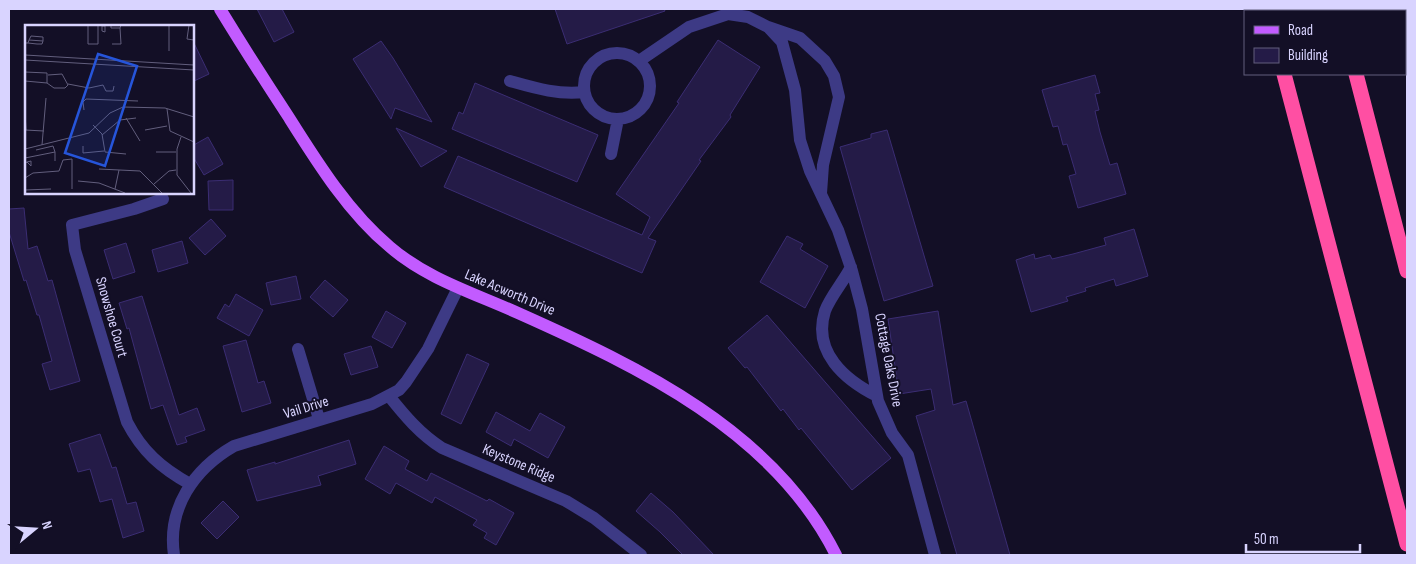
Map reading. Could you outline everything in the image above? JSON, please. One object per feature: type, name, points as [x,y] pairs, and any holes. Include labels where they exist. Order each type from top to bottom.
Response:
[{"type":"highway","points":[[1284,75],[1407,544]]},
{"type":"highway","points":[[1356,75],[1407,270]]},
{"type":"main road","name":"Lake Acworth Drive","points":[[220,9],[334,185],[360,217],[390,247],[412,263],[458,288],[587,344],[653,379],[702,410],[758,454],[782,478],[810,511],[836,555]]},
{"type":"street","name":"Cottage Oaks Drive","points":[[639,61],[689,27],[728,14],[748,17],[768,28],[800,38],[825,61],[834,76],[839,97],[823,165],[821,198]]},
{"type":"street","name":"Cottage Oaks Drive","points":[[768,28],[782,42],[789,63],[795,90],[800,140],[821,198],[838,230],[851,267],[862,309],[877,396],[885,420],[908,455],[935,555]]},
{"type":"street","points":[[617,53],[632,56],[639,61],[650,78],[651,87],[647,102],[632,116],[618,119],[605,117],[594,110],[584,92],[587,72],[594,62],[608,54],[617,53]]},
{"type":"street","points":[[510,81],[546,91],[570,94],[584,92]]},
{"type":"street","points":[[611,154],[618,119]]},
{"type":"street","name":"Snowshoe Court","points":[[163,199],[134,210],[72,225],[75,250],[127,422],[137,441],[152,458],[169,472],[190,484]]},
{"type":"street","points":[[851,267],[825,312],[824,333],[826,350],[840,371],[855,385],[877,396]]},
{"type":"street","name":"Vail Drive","points":[[174,555],[174,524],[190,484],[199,472],[219,454],[234,446],[372,404],[389,396],[406,382],[428,349],[458,288]]},
{"type":"street","points":[[298,349],[319,419]]},
{"type":"street","name":"Keystone Ridge","points":[[389,396],[418,431],[428,440],[442,448],[566,501],[594,518],[641,555]]},
{"type":"building","points":[[257,9],[282,9],[294,32],[274,42]]},
{"type":"building","points":[[555,9],[664,9],[665,11],[567,44]]},
{"type":"building","points":[[718,40],[760,67],[730,115],[731,117],[699,160],[701,161],[648,238],[656,241],[642,273],[444,187],[458,156],[642,235],[650,217],[616,194],[679,103],[677,102]]},
{"type":"building","points":[[381,41],[432,122],[395,108],[391,119],[353,59]]},
{"type":"building","points":[[194,43],[209,74],[194,81]]},
{"type":"building","points":[[1095,75],[1100,93],[1095,94],[1099,110],[1095,111],[1100,132],[1110,165],[1117,163],[1126,194],[1078,208],[1069,176],[1076,174],[1067,144],[1063,145],[1058,126],[1053,127],[1042,90]]},
{"type":"building","points":[[475,83],[598,135],[577,182],[452,129],[459,112],[463,114]]},
{"type":"building","points":[[396,128],[447,151],[421,167]]},
{"type":"building","points":[[887,130],[933,286],[884,301],[840,147],[871,138],[871,134]]},
{"type":"building","points":[[208,137],[223,164],[204,175],[194,158],[194,145]]},
{"type":"building","points":[[233,180],[233,210],[209,210],[208,181]]},
{"type":"building","points":[[24,208],[28,249],[37,246],[48,281],[52,280],[80,381],[50,390],[42,364],[52,361],[39,315],[37,315],[26,280],[24,281],[9,232],[9,209]]},
{"type":"building","points":[[211,219],[226,236],[205,255],[189,238]]},
{"type":"building","points":[[1134,229],[1148,276],[1116,286],[1114,279],[1085,288],[1086,291],[1066,297],[1068,301],[1031,312],[1016,260],[1034,254],[1035,259],[1050,255],[1052,259],[1073,254],[1106,245],[1104,238]]},
{"type":"building","points":[[787,236],[803,244],[800,249],[828,266],[805,308],[760,282]]},
{"type":"building","points":[[182,241],[188,263],[158,272],[152,250]]},
{"type":"building","points":[[126,243],[135,272],[113,279],[104,250]]},
{"type":"building","points":[[296,276],[301,299],[271,305],[266,283]]},
{"type":"building","points":[[325,280],[348,300],[333,317],[310,297]]},
{"type":"building","points":[[236,294],[263,310],[249,336],[217,318],[225,304],[229,307]]},
{"type":"building","points":[[142,296],[179,415],[197,408],[205,430],[185,437],[187,442],[177,445],[163,405],[151,409],[129,328],[127,329],[119,303]]},
{"type":"building","points":[[386,311],[406,323],[392,348],[372,337]]},
{"type":"building","points":[[938,311],[953,405],[966,401],[1010,555],[957,555],[916,416],[935,410],[931,389],[899,394],[888,319]]},
{"type":"building","points":[[767,315],[891,458],[852,490],[801,428],[799,430],[783,409],[781,411],[747,367],[745,368],[728,348]]},
{"type":"building","points":[[246,340],[258,383],[264,381],[271,403],[242,412],[223,346]]},
{"type":"building","points":[[371,346],[378,367],[351,375],[344,354]]},
{"type":"building","points":[[467,354],[489,364],[461,424],[441,414]]},
{"type":"building","points":[[496,412],[530,431],[540,413],[565,427],[548,458],[514,439],[511,446],[486,432]]},
{"type":"building","points":[[100,434],[112,468],[116,467],[127,504],[136,502],[144,531],[123,538],[112,499],[100,502],[90,469],[78,472],[69,444]]},
{"type":"building","points":[[349,440],[356,464],[318,476],[321,485],[257,501],[247,470],[275,462],[275,464]]},
{"type":"building","points":[[384,446],[409,461],[405,469],[427,481],[431,473],[487,501],[489,499],[514,513],[496,545],[484,538],[487,533],[473,525],[477,520],[435,497],[432,503],[396,483],[390,494],[365,479]]},
{"type":"building","points":[[651,493],[673,512],[714,555],[683,555],[636,511]]},
{"type":"building","points":[[223,501],[239,517],[217,539],[201,523]]}]
